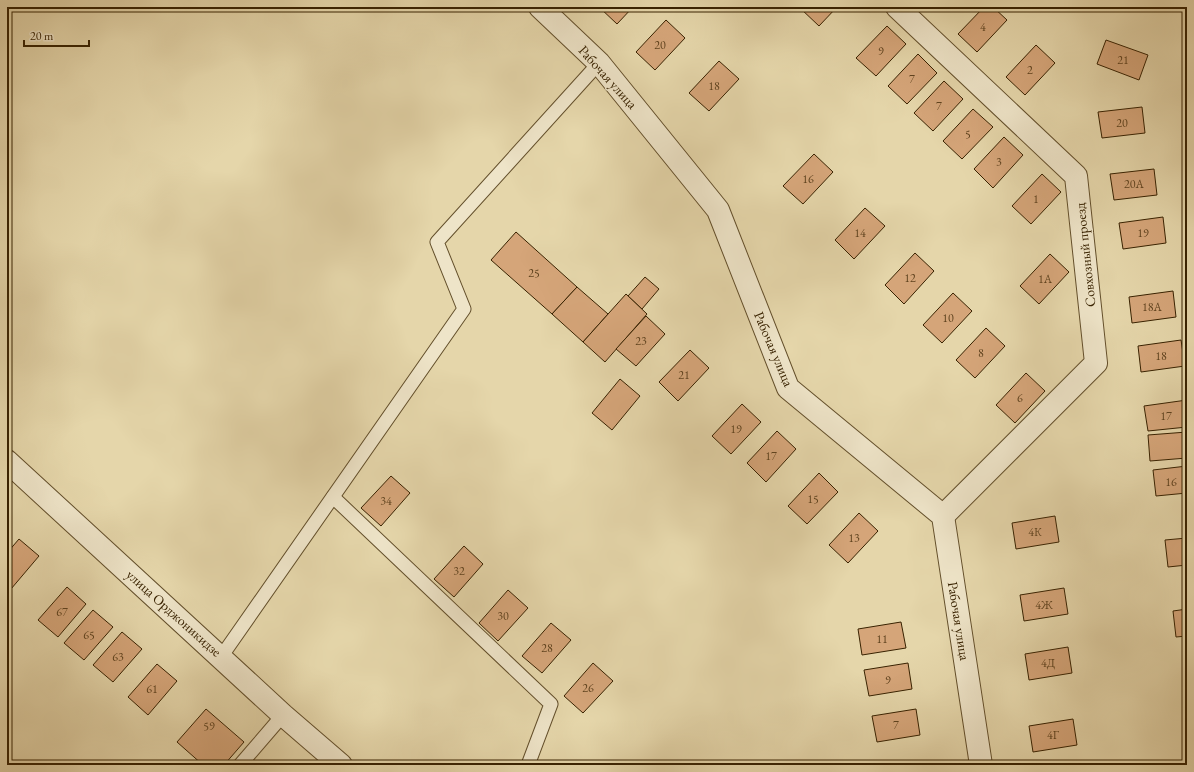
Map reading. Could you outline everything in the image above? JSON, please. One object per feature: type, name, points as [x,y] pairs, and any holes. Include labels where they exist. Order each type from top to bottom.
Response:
[{"type":"street","name":"Рабочая улица","points":[[540,7],[599,63],[718,210],[788,388],[943,516],[981,765]]},
{"type":"street","name":"Совхозный проезд","points":[[898,7],[1076,176],[1096,363],[943,516]]},
{"type":"street","name":"улица Орджоникидзе","points":[[7,462],[283,715],[341,765]]},
{"type":"lane","points":[[221,657],[464,309],[437,242],[599,63]]},
{"type":"lane","points":[[333,497],[551,704],[528,765]]},
{"type":"lane","points":[[240,765],[283,715]]},
{"type":"building","points":[[599,7],[633,7],[617,24]]},
{"type":"building","points":[[837,7],[819,26],[800,8]]},
{"type":"building","points":[[984,7],[993,7],[1007,20],[977,52],[958,34]]},
{"type":"building","points":[[666,20],[685,38],[655,70],[636,52]]},
{"type":"building","points":[[887,26],[906,44],[876,76],[856,58]]},
{"type":"building","points":[[1106,40],[1148,55],[1139,80],[1097,64]]},
{"type":"building","points":[[1036,45],[1055,63],[1025,95],[1006,77]]},
{"type":"building","points":[[918,54],[937,73],[907,104],[888,86]]},
{"type":"building","points":[[719,61],[739,79],[709,111],[689,93]]},
{"type":"building","points":[[944,81],[963,99],[933,131],[914,113]]},
{"type":"building","points":[[1142,107],[1145,133],[1102,138],[1098,112]]},
{"type":"building","points":[[973,109],[993,127],[962,159],[943,141]]},
{"type":"building","points":[[1004,137],[1023,155],[993,188],[974,169]]},
{"type":"building","points":[[814,154],[833,172],[803,204],[783,186]]},
{"type":"building","points":[[1154,169],[1157,195],[1114,200],[1110,174]]},
{"type":"building","points":[[1042,174],[1061,192],[1031,224],[1012,206]]},
{"type":"building","points":[[865,208],[885,226],[854,259],[835,240]]},
{"type":"building","points":[[1163,217],[1166,243],[1123,249],[1119,223]]},
{"type":"building","points":[[516,232],[577,287],[552,314],[491,260]]},
{"type":"building","points":[[915,253],[934,271],[904,304],[885,285]]},
{"type":"building","points":[[1050,254],[1069,272],[1039,304],[1020,286]]},
{"type":"building","points":[[645,277],[659,289],[642,309],[628,296]]},
{"type":"building","points":[[577,287],[608,314],[583,342],[552,314]]},
{"type":"building","points":[[1173,291],[1176,317],[1132,323],[1129,297]]},
{"type":"building","points":[[953,293],[972,311],[942,343],[923,325]]},
{"type":"building","points":[[626,294],[647,314],[605,362],[583,342]]},
{"type":"building","points":[[646,316],[665,334],[636,366],[616,349]]},
{"type":"building","points":[[986,328],[1005,346],[975,378],[956,360]]},
{"type":"building","points":[[1181,340],[1185,366],[1141,372],[1138,346]]},
{"type":"building","points":[[690,350],[709,368],[678,401],[659,382]]},
{"type":"building","points":[[1026,373],[1045,391],[1015,423],[996,405]]},
{"type":"building","points":[[620,379],[640,396],[612,430],[592,413]]},
{"type":"building","points":[[1187,400],[1187,427],[1148,431],[1144,406]]},
{"type":"building","points":[[742,404],[761,422],[731,454],[712,436]]},
{"type":"building","points":[[777,431],[796,449],[766,482],[747,463]]},
{"type":"building","points":[[1187,432],[1187,458],[1150,461],[1148,435]]},
{"type":"building","points":[[1187,466],[1187,493],[1156,496],[1153,470]]},
{"type":"building","points":[[819,473],[838,492],[807,524],[788,506]]},
{"type":"building","points":[[391,476],[410,493],[381,526],[361,508]]},
{"type":"building","points":[[859,513],[878,531],[848,563],[829,545]]},
{"type":"building","points":[[1055,516],[1059,542],[1016,549],[1012,523]]},
{"type":"building","points":[[1187,538],[1187,565],[1168,567],[1165,540]]},
{"type":"building","points":[[19,539],[39,556],[11,589],[7,586],[7,553]]},
{"type":"building","points":[[464,546],[483,564],[454,597],[434,579]]},
{"type":"building","points":[[67,587],[86,604],[58,637],[38,620]]},
{"type":"building","points":[[1064,588],[1068,614],[1024,621],[1020,595]]},
{"type":"building","points":[[508,590],[528,608],[498,641],[479,623]]},
{"type":"building","points":[[1187,609],[1187,636],[1176,637],[1173,611]]},
{"type":"building","points":[[93,610],[113,627],[84,660],[64,643]]},
{"type":"building","points":[[901,622],[906,648],[862,655],[858,629]]},
{"type":"building","points":[[551,623],[571,640],[542,673],[522,656]]},
{"type":"building","points":[[122,632],[142,649],[113,682],[93,665]]},
{"type":"building","points":[[1068,647],[1072,673],[1029,680],[1025,654]]},
{"type":"building","points":[[593,663],[613,681],[583,713],[564,696]]},
{"type":"building","points":[[908,663],[912,689],[869,696],[864,670]]},
{"type":"building","points":[[157,664],[177,681],[148,715],[128,697]]},
{"type":"building","points":[[1185,671],[1187,671],[1187,690]]},
{"type":"building","points":[[206,709],[244,742],[224,765],[203,765],[177,742]]},
{"type":"building","points":[[916,709],[920,735],[877,742],[872,716]]},
{"type":"building","points":[[1073,719],[1077,745],[1033,752],[1029,726]]}]
